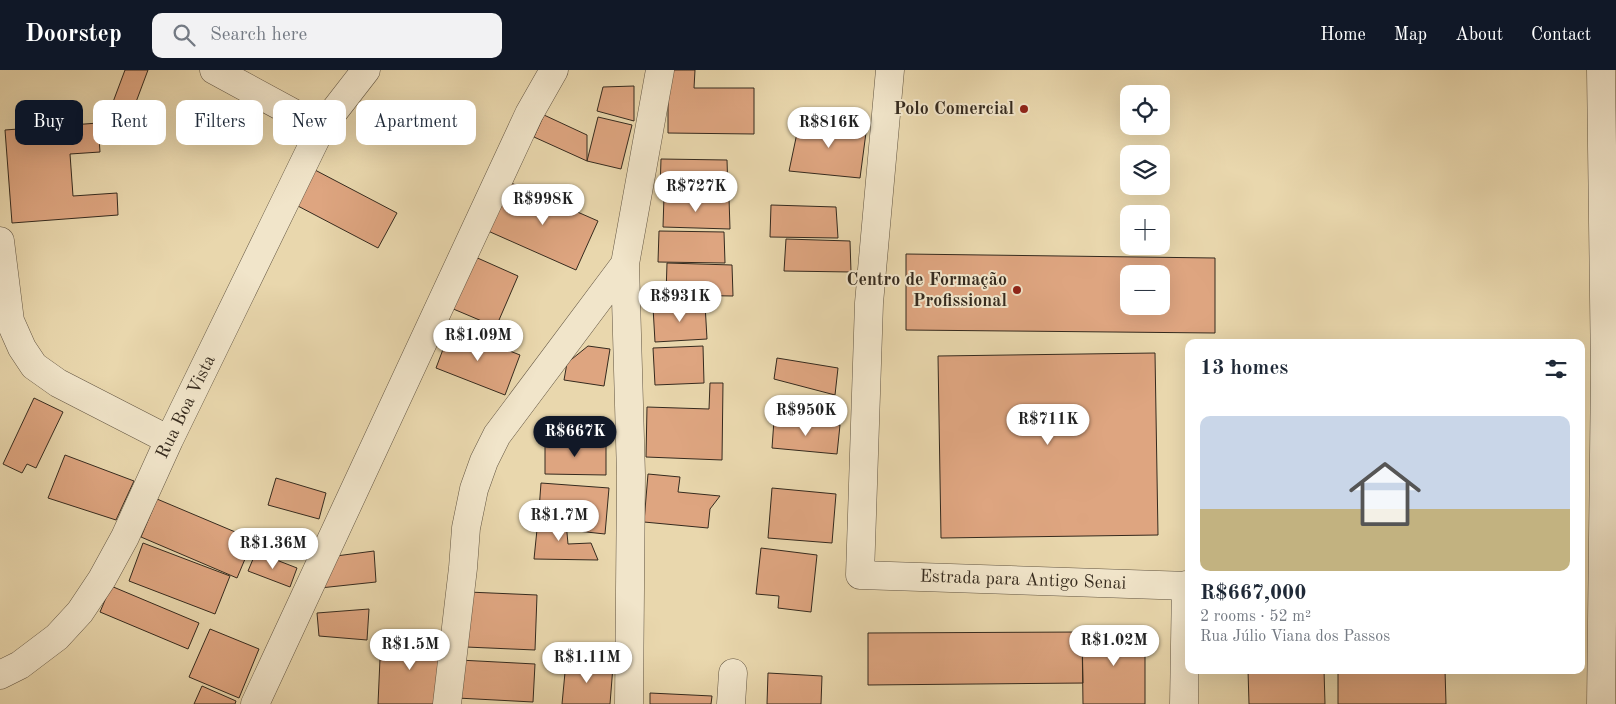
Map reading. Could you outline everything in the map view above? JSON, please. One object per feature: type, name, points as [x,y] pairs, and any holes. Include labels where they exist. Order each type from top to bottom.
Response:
[{"type":"street","points":[[214,70],[273,102]]},
{"type":"street","name":"Rua Boa Vista","points":[[343,100],[366,70]]},
{"type":"street","points":[[255,704],[529,114],[554,70]]},
{"type":"street","points":[[629,704],[632,475],[625,264],[660,70]]},
{"type":"street","name":"Estrada para Antigo Senai","points":[[890,70],[869,302],[860,575],[1185,586]]},
{"type":"street","points":[[1601,704],[1610,592],[1609,128],[1602,70]]},
{"type":"street","name":"Rua Boa Vista","points":[[10,670],[57,637],[80,612],[102,579],[125,538],[169,440],[313,145]]},
{"type":"street","points":[[0,241],[10,321],[22,348],[34,366],[58,383],[169,440]]},
{"type":"street","points":[[447,704],[466,528],[474,488],[484,461],[497,435],[625,264]]},
{"type":"street","points":[[1184,704],[1185,665]]},
{"type":"street","points":[[731,704],[733,673]]},
{"type":"building","points":[[125,70],[148,70],[137,100],[114,100]]},
{"type":"building","points":[[668,70],[695,70],[694,88],[754,88],[754,134],[668,133]]},
{"type":"building","points":[[634,86],[634,121],[597,111],[603,87]]},
{"type":"building","points":[[544,115],[587,135],[587,161],[534,137]]},
{"type":"building","points":[[598,117],[632,125],[621,169],[587,161]]},
{"type":"building","points":[[800,119],[867,125],[860,178],[789,171]]},
{"type":"building","points":[[93,123],[93,145],[100,145],[100,152],[70,154],[73,196],[117,193],[118,215],[12,223],[5,130],[15,129],[15,145],[83,145],[83,124]]},
{"type":"building","points":[[661,159],[727,160],[728,191],[660,190]]},
{"type":"building","points":[[315,170],[397,213],[378,248],[296,205]]},
{"type":"building","points":[[509,182],[598,221],[576,270],[488,231]]},
{"type":"building","points":[[664,196],[729,198],[730,229],[663,227]]},
{"type":"building","points":[[771,205],[836,207],[838,238],[770,237]]},
{"type":"building","points":[[659,231],[724,232],[725,263],[658,262]]},
{"type":"building","points":[[786,239],[850,241],[851,272],[784,271]]},
{"type":"building","name":"Centro de Formação Profissional","points":[[906,254],[1215,258],[1215,333],[906,330]]},
{"type":"building","points":[[473,256],[518,276],[496,327],[451,308]]},
{"type":"building","points":[[667,263],[732,265],[733,296],[666,295]]},
{"type":"building","points":[[705,304],[707,339],[655,342],[653,307]]},
{"type":"building","points":[[451,328],[520,355],[505,395],[436,368]]},
{"type":"building","points":[[588,346],[610,349],[604,386],[564,380],[567,363]]},
{"type":"building","points":[[703,346],[704,383],[655,385],[653,348]]},
{"type":"building","points":[[1155,353],[1158,535],[941,538],[938,356]]},
{"type":"building","points":[[777,358],[838,368],[835,395],[774,379]]},
{"type":"building","points":[[710,383],[723,383],[722,460],[646,457],[647,407],[709,409]]},
{"type":"building","points":[[34,398],[63,412],[36,468],[27,464],[22,473],[3,464]]},
{"type":"building","points":[[774,420],[840,425],[837,454],[772,448]]},
{"type":"building","points":[[545,441],[606,442],[606,475],[545,474]]},
{"type":"building","points":[[65,455],[134,481],[116,520],[48,498]]},
{"type":"building","points":[[648,474],[680,477],[678,492],[720,496],[710,509],[708,528],[644,522]]},
{"type":"building","points":[[276,478],[326,493],[319,519],[268,505]]},
{"type":"building","points":[[541,483],[609,488],[605,534],[577,531],[578,513],[539,510]]},
{"type":"building","points":[[772,488],[836,494],[832,543],[768,538]]},
{"type":"building","points":[[157,499],[240,534],[235,546],[245,559],[237,578],[141,537]]},
{"type":"building","points":[[539,510],[566,522],[568,544],[591,543],[598,560],[534,559]]},
{"type":"building","points":[[143,543],[230,576],[215,614],[129,581]]},
{"type":"building","points":[[761,548],[817,555],[811,612],[778,608],[779,596],[756,594]]},
{"type":"building","points":[[374,551],[376,582],[320,588],[336,556]]},
{"type":"building","points":[[256,552],[297,568],[290,587],[248,571]]},
{"type":"building","points":[[111,586],[199,623],[188,649],[100,612]]},
{"type":"building","points":[[468,592],[537,595],[535,650],[466,647]]},
{"type":"building","points":[[369,609],[367,640],[319,636],[317,613]]},
{"type":"building","points":[[210,629],[259,649],[239,698],[189,677]]},
{"type":"building","points":[[1145,629],[1145,704],[1083,704],[1082,632]]},
{"type":"building","points":[[1082,632],[1083,683],[868,685],[868,633]]},
{"type":"building","points":[[381,636],[443,640],[440,704],[378,704]]},
{"type":"building","points":[[459,660],[535,664],[533,702],[457,698]]},
{"type":"building","points":[[566,662],[613,666],[610,704],[562,704]]},
{"type":"building","points":[[768,673],[822,676],[821,704],[767,704]]},
{"type":"building","points":[[1248,674],[1324,674],[1325,704],[1249,704]]},
{"type":"building","points":[[1338,674],[1445,674],[1446,704],[1338,704]]},
{"type":"building","points":[[202,686],[236,701],[235,704],[194,704]]},
{"type":"building","points":[[650,693],[712,696],[711,704],[650,704]]},
{"type":"place","name":"Polo Comercial","points":[[1024,109]]},
{"type":"place","name":"Centro de Formação Profissional","points":[[1017,290]]}]
